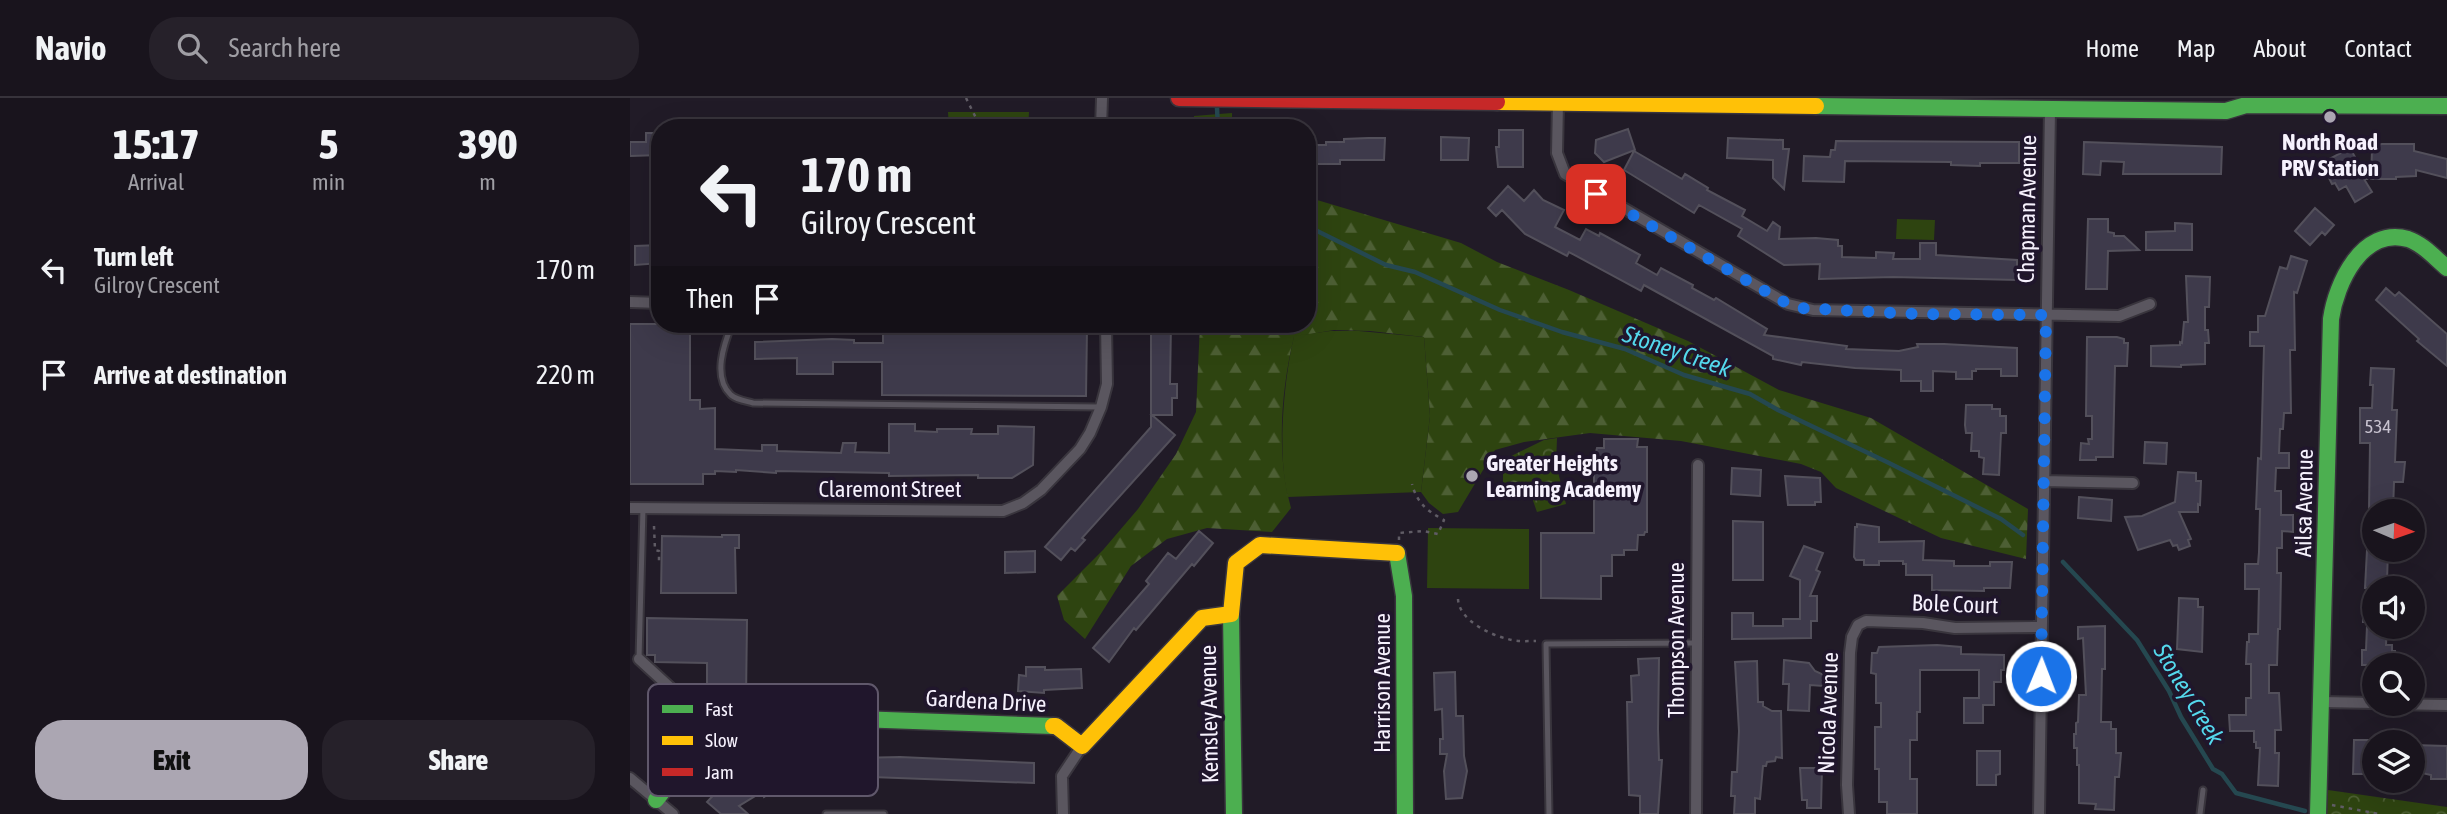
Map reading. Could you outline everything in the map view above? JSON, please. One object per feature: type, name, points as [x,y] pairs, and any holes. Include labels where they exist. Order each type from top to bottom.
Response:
[{"type":"street","points":[[1101,119],[1102,98]]},
{"type":"street","points":[[1179,98],[2226,111],[2246,105],[2447,106]]},
{"type":"street","points":[[1558,102],[1557,153],[1565,174],[1788,304],[1813,310],[2119,316],[2150,304]]},
{"type":"street","name":"Chapman Avenue","points":[[2039,814],[2050,109]]},
{"type":"street","name":"Ailsa Avenue","points":[[2318,808],[2331,319],[2334,298],[2342,280],[2360,256],[2375,241],[2392,236],[2407,239],[2422,247],[2447,268]]},
{"type":"street","points":[[630,302],[651,303]]},
{"type":"street","name":"Claremont Street","points":[[630,508],[1003,510],[1023,503],[1041,489],[1080,449],[1090,433],[1107,384],[1106,333]]},
{"type":"street","name":"Thompson Avenue","points":[[1696,814],[1698,466]]},
{"type":"street","points":[[2044,481],[2133,483]]},
{"type":"street","points":[[1063,814],[1062,776],[1082,746],[1202,618],[1231,614],[1236,563],[1260,545],[1397,553]]},
{"type":"street","name":"Harrison Avenue","points":[[1397,553],[1404,596],[1405,814]]},
{"type":"street","name":"Kemsley Avenue","points":[[1231,614],[1234,814]]},
{"type":"street","name":"Bole Court","points":[[1866,621],[1923,623],[1955,628],[2042,627]]},
{"type":"street","name":"Nicola Avenue","points":[[1849,814],[1847,785],[1850,653],[1852,637],[1858,625],[1866,621]]},
{"type":"street","points":[[635,655],[666,684]]},
{"type":"street","points":[[2322,702],[2362,703]]},
{"type":"street","points":[[2425,705],[2447,705]]},
{"type":"street","name":"Gardena Drive","points":[[878,720],[1056,726],[1082,746]]},
{"type":"street","points":[[630,778],[648,793]]},
{"type":"street","points":[[651,796],[674,814]]},
{"type":"street","name":"Gardena Drive","points":[[656,800],[659,796]]},
{"type":"lane","points":[[729,333],[721,363],[725,386],[732,396],[753,403],[1101,407]]},
{"type":"lane","points":[[635,655],[643,508]]},
{"type":"lane","points":[[1549,814],[1546,644],[1698,643]]},
{"type":"lane","points":[[2200,814],[2203,790]]},
{"type":"lane","points":[[826,814],[884,814]]},
{"type":"path","points":[[966,98],[976,119]]},
{"type":"path","points":[[1397,553],[1399,533],[1423,531],[1437,534],[1444,520],[1428,512],[1418,500],[1412,484]]},
{"type":"path","points":[[642,525],[655,526],[655,550],[659,551],[659,562]]},
{"type":"path","points":[[1458,599],[1458,607],[1465,616],[1489,631],[1506,639],[1546,644]]},
{"type":"path","points":[[2318,808],[2379,814]]},
{"type":"green space","points":[[948,112],[1029,112],[1029,119],[948,119]]},
{"type":"green space","points":[[1232,113],[1232,119],[1194,119],[1194,116]]},
{"type":"green space","points":[[1316,200],[1461,243],[1497,262],[1688,341],[1779,390],[1871,418],[2028,509],[2026,559],[1941,538],[1836,488],[1821,472],[1801,464],[1681,441],[1590,433],[1524,442],[1495,450],[1458,512],[1443,514],[1429,503],[1421,492],[1430,416],[1424,337],[1334,330],[1294,337],[1286,378],[1282,422],[1283,466],[1291,508],[1272,532],[1207,528],[1167,539],[1131,566],[1085,639],[1064,620],[1057,596],[1103,550],[1138,509],[1176,454],[1196,412],[1200,333],[1316,333]]},
{"type":"green space","points":[[1897,219],[1935,220],[1934,240],[1896,239]]},
{"type":"green space","points":[[1359,331],[1424,337],[1430,416],[1421,492],[1288,497],[1282,438],[1287,373],[1294,336]]},
{"type":"green space","points":[[1557,438],[1556,464],[1566,504],[1537,512],[1530,492],[1519,494],[1503,487],[1503,460],[1544,440]]},
{"type":"green space","points":[[1428,528],[1529,529],[1529,589],[1427,588]]},
{"type":"green space","points":[[2328,790],[2447,807],[2447,814],[2327,814]]},
{"type":"building","points":[[1628,129],[1635,150],[1604,162],[1595,153],[1596,140]]},
{"type":"building","points":[[1499,130],[1523,130],[1523,167],[1498,167],[1496,147],[1499,147]]},
{"type":"building","points":[[646,133],[651,133],[651,155],[630,156],[630,142],[646,142]]},
{"type":"building","points":[[1441,137],[1469,138],[1468,160],[1441,160]]},
{"type":"building","points":[[1385,138],[1384,160],[1340,160],[1340,164],[1317,164],[1317,145],[1344,142],[1344,139]]},
{"type":"building","points":[[1728,138],[1783,140],[1783,149],[1789,149],[1784,189],[1773,178],[1773,160],[1727,158]]},
{"type":"building","points":[[1836,141],[2019,142],[2019,163],[1980,163],[1980,166],[1951,165],[1951,162],[1845,161],[1844,182],[1803,181],[1804,156],[1830,157],[1831,150],[1835,150]]},
{"type":"building","points":[[2084,142],[2222,147],[2221,174],[2123,174],[2124,162],[2101,161],[2100,175],[2083,174]]},
{"type":"building","points":[[2414,144],[2414,151],[2447,159],[2447,178],[2416,170],[2416,176],[2371,179],[2372,150],[2377,150],[2377,145]]},
{"type":"building","points":[[2350,148],[2372,192],[2355,202],[2346,186],[2339,190],[2327,174],[2323,175],[2318,165]]},
{"type":"building","points":[[1634,151],[1682,179],[1685,174],[1708,188],[1707,190],[1745,210],[1742,216],[1767,231],[1773,222],[1780,227],[1779,239],[1838,240],[1838,246],[1842,246],[1842,257],[1876,258],[1876,252],[1894,253],[1893,259],[1920,259],[1920,243],[1936,243],[1936,255],[2017,260],[2017,280],[1893,277],[1819,279],[1820,264],[1784,265],[1738,236],[1742,229],[1699,205],[1694,213],[1624,170]]},
{"type":"building","points":[[1508,186],[1524,201],[1534,190],[1543,200],[1564,210],[1555,227],[1580,240],[1586,229],[1599,236],[1600,233],[1640,255],[1636,263],[1657,275],[1661,268],[1767,329],[1764,335],[1847,346],[1846,349],[1899,351],[1918,347],[1917,344],[2017,348],[2017,376],[2001,376],[2001,369],[1976,369],[1972,371],[1972,379],[1956,379],[1956,372],[1933,371],[1933,391],[1921,391],[1921,381],[1901,381],[1901,370],[1802,362],[1801,365],[1773,359],[1773,356],[1644,285],[1641,291],[1569,252],[1567,256],[1525,234],[1502,210],[1496,216],[1488,208]]},
{"type":"building","points":[[2315,208],[2334,225],[2325,235],[2322,232],[2310,245],[2295,231]]},
{"type":"building","points":[[2088,219],[2108,219],[2108,232],[2114,233],[2114,236],[2124,236],[2139,250],[2108,251],[2107,289],[2086,289]]},
{"type":"building","points":[[2175,223],[2192,224],[2192,250],[2146,250],[2146,232],[2175,231]]},
{"type":"building","points":[[651,245],[651,264],[635,265],[635,246]]},
{"type":"building","points":[[2291,256],[2307,261],[2297,293],[2294,292],[2295,350],[2290,350],[2291,413],[2284,413],[2283,429],[2280,429],[2279,453],[2289,453],[2289,468],[2276,468],[2275,491],[2281,491],[2281,515],[2293,515],[2293,532],[2282,531],[2282,548],[2277,548],[2277,573],[2281,573],[2280,629],[2277,665],[2269,665],[2269,693],[2279,693],[2281,730],[2275,730],[2275,753],[2279,753],[2278,786],[2258,785],[2260,748],[2256,748],[2254,731],[2230,731],[2229,715],[2246,715],[2246,698],[2251,698],[2251,664],[2246,664],[2247,642],[2249,634],[2258,634],[2259,589],[2245,589],[2245,564],[2258,564],[2260,509],[2256,509],[2258,458],[2261,459],[2264,346],[2250,346],[2250,332],[2258,332],[2258,316],[2265,316],[2280,267],[2287,269]]},
{"type":"building","points":[[2186,276],[2210,277],[2209,307],[2205,307],[2205,330],[2208,330],[2209,343],[2205,343],[2205,364],[2181,367],[2151,366],[2151,346],[2182,343],[2184,322],[2188,322]]},
{"type":"building","points":[[2386,288],[2395,296],[2399,292],[2447,334],[2447,366],[2417,341],[2419,339],[2376,300]]},
{"type":"building","points":[[630,324],[651,324],[651,333],[690,333],[690,400],[700,400],[700,409],[715,408],[715,449],[762,451],[762,445],[777,445],[777,451],[841,453],[843,443],[856,443],[855,452],[889,453],[889,424],[915,424],[915,431],[972,429],[971,434],[998,434],[998,426],[1034,427],[1033,465],[1012,478],[736,470],[703,474],[703,484],[630,484]]},
{"type":"building","points":[[883,333],[1087,333],[1086,396],[882,395],[882,362],[833,362],[833,374],[797,374],[797,358],[755,359],[755,342],[832,339],[854,340],[854,343],[883,343]]},
{"type":"building","points":[[1151,333],[1171,333],[1170,384],[1177,384],[1177,398],[1172,398],[1172,415],[1152,415],[1175,435],[1082,538],[1085,540],[1075,551],[1071,548],[1061,560],[1045,547],[1151,427]]},
{"type":"building","points":[[2087,337],[2117,337],[2128,343],[2127,366],[2115,366],[2113,457],[2096,457],[2096,460],[2080,460],[2081,443],[2089,444],[2088,439],[2092,439],[2092,416],[2086,416]]},
{"type":"building","points":[[2371,368],[2394,369],[2392,410],[2397,410],[2395,462],[2405,462],[2403,482],[2394,482],[2393,499],[2369,499],[2370,443],[2360,443],[2360,408],[2372,408],[2373,385],[2370,385]]},
{"type":"building","points":[[1966,405],[1992,405],[1992,409],[2000,409],[2000,416],[2006,416],[2006,433],[2001,433],[1999,475],[1983,474],[1984,458],[1979,457],[1979,451],[1971,451],[1972,433],[1966,433],[1965,425]]},
{"type":"building","points":[[1604,439],[1638,439],[1637,447],[1647,447],[1647,532],[1638,535],[1637,550],[1624,550],[1624,555],[1612,555],[1612,576],[1601,576],[1601,599],[1541,598],[1541,533],[1594,533],[1594,452],[1597,448],[1604,448]]},
{"type":"building","points":[[2145,442],[2167,443],[2166,464],[2144,463]]},
{"type":"building","points":[[1732,468],[1761,470],[1760,496],[1731,494]]},
{"type":"building","points":[[2178,472],[2196,473],[2196,481],[2201,481],[2198,512],[2179,512],[2191,539],[2188,540],[2190,546],[2179,550],[2170,540],[2138,550],[2125,517],[2142,516],[2175,502]]},
{"type":"building","points":[[1785,476],[1820,478],[1821,502],[1815,502],[1815,505],[1788,505]]},
{"type":"building","points":[[2079,497],[2112,500],[2111,521],[2078,518]]},
{"type":"building","points":[[1733,521],[1763,522],[1763,580],[1733,580]]},
{"type":"building","points":[[1857,524],[1879,527],[1879,542],[1924,541],[1923,560],[1954,561],[1954,566],[1990,566],[1990,562],[2012,562],[2010,588],[1984,588],[1984,591],[1932,590],[1932,575],[1906,575],[1906,564],[1903,564],[1903,561],[1879,561],[1879,565],[1864,565],[1864,560],[1856,560],[1854,557]]},
{"type":"building","points":[[1199,531],[1213,543],[1136,630],[1134,628],[1109,662],[1093,648],[1149,584],[1146,581],[1168,553],[1176,559]]},
{"type":"building","points":[[739,535],[739,548],[735,548],[736,593],[661,593],[662,536]]},
{"type":"building","points":[[1804,546],[1823,553],[1816,570],[1820,572],[1810,596],[1817,596],[1817,621],[1811,621],[1811,638],[1732,639],[1732,613],[1753,613],[1753,626],[1783,626],[1783,619],[1800,619],[1800,580],[1790,576]]},
{"type":"building","points":[[1035,551],[1035,572],[1005,573],[1005,552]]},
{"type":"building","points":[[2366,562],[2388,562],[2387,576],[2366,576]]},
{"type":"building","points":[[2179,598],[2198,599],[2198,607],[2203,607],[2202,652],[2177,649]]},
{"type":"building","points":[[647,618],[747,620],[746,684],[707,684],[707,663],[655,662],[655,655],[647,655]]},
{"type":"building","points":[[2105,626],[2101,722],[2111,722],[2111,729],[2116,729],[2116,753],[2121,753],[2119,777],[2115,777],[2114,810],[2095,809],[2096,804],[2079,803],[2079,765],[2077,748],[2074,748],[2079,695],[2086,695],[2083,638],[2078,639],[2078,627]]},
{"type":"building","points":[[2366,639],[2386,639],[2386,645],[2392,645],[2392,651],[2395,651],[2362,653],[2362,650],[2366,650]]},
{"type":"building","points":[[1879,647],[1961,647],[1961,654],[2004,655],[2001,682],[1994,682],[1994,705],[1983,705],[1983,723],[1964,723],[1964,698],[1979,698],[1979,670],[1920,670],[1917,740],[1910,740],[1910,779],[1917,779],[1917,814],[1887,814],[1887,802],[1879,802],[1879,769],[1875,769],[1875,727],[1881,727],[1881,703],[1876,703],[1876,674],[1871,673],[1872,653],[1877,653]]},
{"type":"building","points":[[1659,658],[1658,729],[1659,760],[1662,760],[1658,814],[1640,814],[1640,796],[1629,795],[1627,702],[1632,702],[1631,676],[1639,675],[1638,659]]},
{"type":"building","points":[[1784,660],[1809,663],[1815,671],[1824,675],[1823,686],[1810,685],[1809,711],[1788,710],[1789,684],[1783,684]]},
{"type":"building","points":[[1757,661],[1758,702],[1763,702],[1763,706],[1772,711],[1781,711],[1782,758],[1776,757],[1775,761],[1767,762],[1766,766],[1763,766],[1760,799],[1755,798],[1755,814],[1734,814],[1735,796],[1731,796],[1732,772],[1737,772],[1739,731],[1735,662]]},
{"type":"building","points":[[1026,667],[1045,667],[1045,670],[1081,669],[1082,688],[1044,690],[1044,693],[1018,691],[1019,675],[1026,676]]},
{"type":"building","points":[[1455,672],[1456,716],[1463,716],[1467,771],[1462,798],[1446,799],[1444,771],[1447,754],[1440,754],[1440,739],[1443,739],[1442,709],[1435,710],[1434,673]]},
{"type":"building","points":[[2354,740],[2362,740],[2362,774],[2353,774]]},
{"type":"building","points":[[2425,745],[2447,746],[2447,779],[2431,779],[2431,775],[2425,774]]},
{"type":"building","points":[[1977,751],[2000,751],[2000,774],[1996,775],[1996,785],[1977,785]]},
{"type":"building","points":[[878,758],[1034,763],[1034,783],[878,777]]},
{"type":"building","points":[[1800,768],[1822,768],[1821,808],[1807,808],[1807,800],[1802,800]]},
{"type":"building","points":[[713,796],[755,796],[739,806],[748,814],[721,814],[707,802]]},
{"type":"waterway","name":"Stoney Creek","points":[[1217,108],[1218,119]]},
{"type":"waterway","name":"Stoney Creek","points":[[1316,230],[1386,265],[1415,272],[1500,310],[1562,332],[1625,349],[1684,375],[1750,394],[2001,519],[2023,535]]},
{"type":"waterway","name":"Stoney Creek","points":[[2063,562],[2137,640],[2213,769],[2222,774],[2236,793],[2305,811]]},
{"type":"traffic: fast","points":[[1816,106],[2226,111],[2246,105],[2447,106]]},
{"type":"traffic: fast","points":[[2318,814],[2331,319],[2334,305],[2345,275],[2354,261],[2377,241],[2392,237],[2408,239],[2424,248],[2447,268]]},
{"type":"traffic: fast","points":[[1397,553],[1404,596],[1405,814]]},
{"type":"traffic: fast","points":[[1231,614],[1234,814]]},
{"type":"traffic: fast","points":[[878,720],[1053,726]]},
{"type":"traffic: fast","points":[[656,800],[659,796]]},
{"type":"traffic: slow","points":[[1497,102],[1816,106]]},
{"type":"traffic: slow","points":[[1053,726],[1082,746],[1202,618],[1231,614],[1236,563],[1260,545],[1397,553]]},
{"type":"traffic: jam","points":[[1179,98],[1497,102]]},
{"type":"place","name":"North Road PRV Station","points":[[2330,117]]},
{"type":"place","name":"Greater Heights Learning Academy","points":[[1472,476]]},
{"type":"route","points":[[1596,194],[1788,304],[1801,308],[1915,314],[2046,315],[2041,676]]}]
